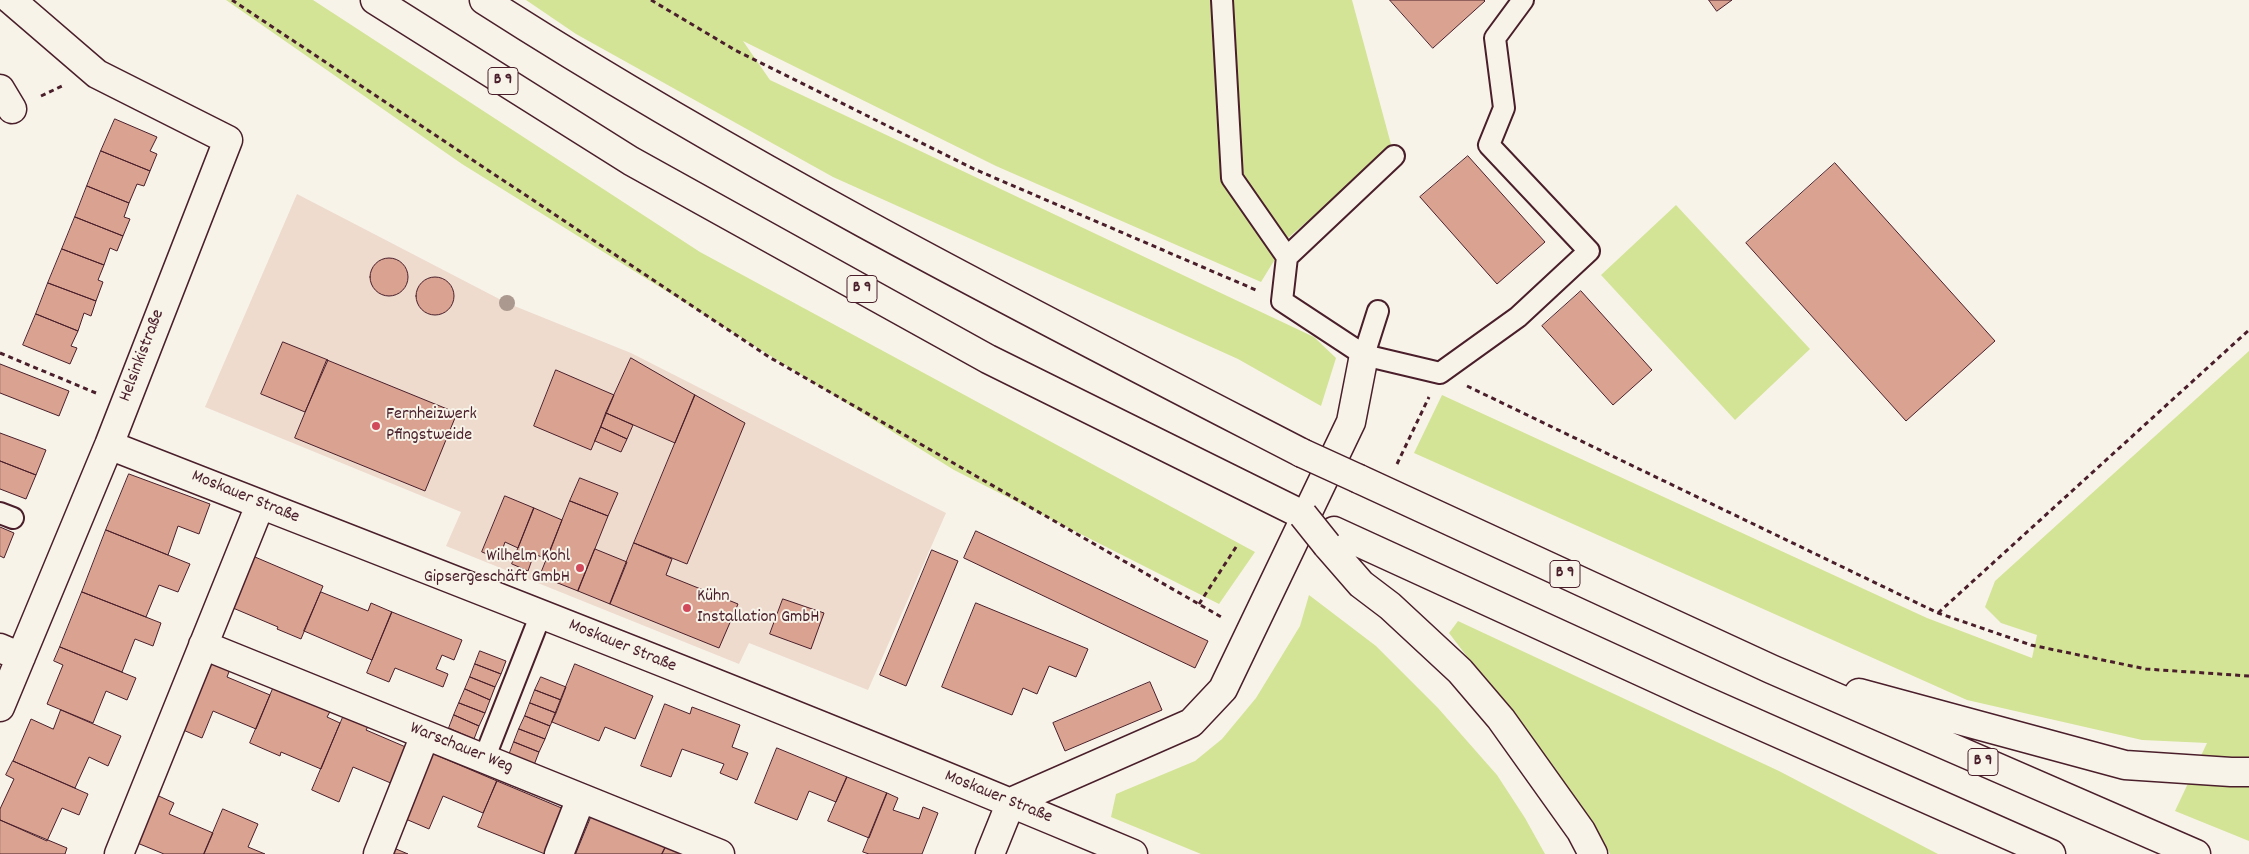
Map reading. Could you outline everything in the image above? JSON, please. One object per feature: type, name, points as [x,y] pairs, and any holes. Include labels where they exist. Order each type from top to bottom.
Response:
[{"type":"main road","points":[[11,0],[97,74]]},
{"type":"main road","name":"B 9","points":[[375,0],[631,162],[988,359],[1303,515],[1331,538]]},
{"type":"main road","name":"B 9","points":[[484,0],[586,65],[924,256],[1302,452],[1771,669],[2196,854]]},
{"type":"main road","name":"Helsinkistraße","points":[[0,707],[11,652],[109,445],[228,140],[97,74]]},
{"type":"main road","points":[[990,854],[1011,802],[1191,723],[1223,689],[1352,422],[1364,355]]},
{"type":"main road","name":"Moskauer Straße","points":[[109,445],[541,614],[1011,802],[1133,854]]},
{"type":"main road","points":[[119,854],[260,504]]},
{"type":"main road","points":[[1331,538],[1361,584],[1390,606],[1460,671],[1501,719],[1581,831],[1593,854]]},
{"type":"main road","points":[[1331,538],[1648,675],[2051,854]]},
{"type":"main road","name":"Warschauer Weg","points":[[203,645],[720,854]]},
{"type":"main road","points":[[1771,669],[2126,765],[2249,772]]},
{"type":"main road","points":[[378,854],[425,735]]},
{"type":"main road","points":[[558,854],[581,798]]},
{"type":"lane","points":[[1222,0],[1232,178],[1288,257]]},
{"type":"lane","points":[[1394,156],[1288,257],[1282,301],[1364,355],[1440,373],[1518,317],[1589,251],[1488,145],[1504,108],[1495,38],[1523,0]]},
{"type":"lane","points":[[1364,355],[1378,311]]},
{"type":"lane","points":[[484,759],[541,614]]},
{"type":"path","points":[[232,0],[769,357],[1249,633]]},
{"type":"path","points":[[651,0],[735,50],[974,169],[1282,301]]},
{"type":"path","points":[[6,99],[97,74]]},
{"type":"path","points":[[1938,613],[2249,330]]},
{"type":"path","points":[[0,353],[124,405]]},
{"type":"path","points":[[1404,448],[1440,373],[1938,613],[2031,645],[2146,669],[2249,676]]},
{"type":"path","points":[[1198,604],[1238,544]]},
{"type":"shaded area","points":[[297,194],[507,303],[631,353],[946,513],[868,690],[749,643],[739,664],[446,546],[461,512],[205,407]]},
{"type":"green space","points":[[226,0],[313,0],[700,252],[1255,552],[1219,604],[954,470],[462,164]]},
{"type":"green space","points":[[526,0],[1352,0],[1392,148],[1288,238],[1261,282],[996,166],[743,41],[770,80],[1314,337],[1336,358],[1321,406],[1238,359],[833,177],[576,34]]},
{"type":"green space","points":[[1676,205],[1810,349],[1735,420],[1601,275]]},
{"type":"green space","points":[[2249,351],[2249,841],[2175,811],[2207,743],[2142,740],[1967,700],[1414,453],[1442,395],[1927,618],[2032,658],[2037,635],[2001,623],[1985,607],[1995,581]]},
{"type":"green space","points":[[1309,595],[1376,646],[1438,708],[1497,775],[1525,818],[1545,854],[1201,854],[1111,817],[1116,794],[1195,761],[1222,739],[1256,698],[1300,626]]},
{"type":"green space","points":[[1458,621],[1779,771],[1938,854],[1610,854],[1592,820],[1449,633]]},
{"type":"building","points":[[1390,0],[1484,0],[1485,1],[1433,48]]},
{"type":"building","points":[[1709,0],[1732,0],[1717,11]]},
{"type":"building","points":[[115,119],[157,137],[150,151],[157,154],[150,171],[101,151]]},
{"type":"building","points":[[101,151],[150,171],[144,186],[137,184],[129,203],[87,186]]},
{"type":"building","points":[[1468,156],[1545,242],[1497,284],[1420,197]]},
{"type":"building","points":[[1835,163],[1995,341],[1906,421],[1746,243]]},
{"type":"building","points":[[87,186],[129,203],[124,217],[130,219],[123,236],[75,217]]},
{"type":"building","points":[[75,217],[123,236],[117,251],[110,248],[104,265],[62,249]]},
{"type":"building","points":[[62,249],[104,265],[98,280],[103,282],[96,301],[48,283]]},
{"type":"building","points":[[389,258],[403,263],[408,277],[403,291],[389,296],[375,291],[370,277],[375,263]]},
{"type":"building","points":[[435,277],[449,282],[454,296],[449,310],[435,315],[421,310],[416,296],[421,282]]},
{"type":"building","points":[[48,283],[96,301],[91,316],[84,313],[78,331],[36,314]]},
{"type":"building","points":[[1581,291],[1652,370],[1613,405],[1542,326]]},
{"type":"building","points":[[36,314],[78,331],[71,346],[77,348],[70,364],[23,345]]},
{"type":"building","points":[[283,342],[328,360],[305,412],[261,394]]},
{"type":"building","points":[[631,358],[695,395],[675,443],[606,413]]},
{"type":"building","name":"Fernheizwerk Pfingstweide","points":[[327,360],[457,413],[425,491],[295,438]]},
{"type":"building","points":[[0,364],[69,391],[59,416],[0,393]]},
{"type":"building","points":[[556,370],[614,395],[591,450],[534,426]]},
{"type":"building","points":[[695,395],[745,423],[687,564],[634,543]]},
{"type":"building","points":[[606,413],[633,425],[627,439],[601,427]]},
{"type":"building","points":[[601,427],[627,439],[621,452],[595,441]]},
{"type":"building","points":[[0,433],[46,450],[36,475],[0,461]]},
{"type":"building","points":[[0,461],[36,475],[26,499],[0,489]]},
{"type":"building","points":[[129,474],[210,504],[199,534],[178,526],[168,555],[106,530]]},
{"type":"building","points":[[580,478],[618,493],[608,516],[570,501]]},
{"type":"building","points":[[505,496],[534,508],[518,548],[505,542],[499,559],[482,552]]},
{"type":"building","points":[[570,501],[608,516],[578,591],[540,576]]},
{"type":"building","points":[[534,508],[562,520],[547,559],[534,554],[528,571],[512,564]]},
{"type":"building","points":[[0,527],[14,533],[4,558],[0,556]]},
{"type":"building","points":[[106,530],[190,564],[178,592],[159,585],[146,617],[82,592]]},
{"type":"building","points":[[976,531],[1208,641],[1195,668],[964,558]]},
{"type":"building","points":[[634,543],[672,559],[666,575],[738,604],[719,648],[610,604]]},
{"type":"building","points":[[595,549],[627,562],[610,604],[578,591]]},
{"type":"building","points":[[932,550],[958,561],[906,686],[880,675]]},
{"type":"building","points":[[255,557],[323,586],[301,639],[233,608]]},
{"type":"building","points":[[82,592],[161,623],[153,646],[135,639],[122,672],[60,647]]},
{"type":"building","points":[[321,592],[368,611],[371,603],[392,612],[372,660],[304,631]]},
{"type":"building","points":[[783,599],[824,613],[811,649],[770,634]]},
{"type":"building","points":[[976,603],[1088,649],[1076,677],[1049,666],[1037,694],[1023,688],[1012,715],[942,687]]},
{"type":"building","points":[[392,612],[462,640],[454,660],[442,655],[436,669],[448,674],[443,687],[395,668],[389,682],[367,673]]},
{"type":"building","points":[[60,647],[136,678],[127,700],[106,691],[93,723],[47,704],[63,665],[54,661]]},
{"type":"building","points":[[480,651],[506,661],[501,674],[475,664]]},
{"type":"building","points":[[205,658],[230,669],[227,677],[270,695],[256,729],[213,711],[202,738],[176,727]]},
{"type":"building","points":[[475,664],[501,674],[495,687],[470,677]]},
{"type":"building","points":[[575,664],[653,696],[635,739],[605,727],[599,741],[552,722]]},
{"type":"building","points":[[470,677],[495,687],[490,700],[465,689]]},
{"type":"building","points":[[541,677],[566,687],[561,700],[535,690]]},
{"type":"building","points":[[1150,682],[1162,710],[1065,751],[1053,723]]},
{"type":"building","points":[[275,684],[332,708],[327,717],[340,723],[321,769],[281,752],[280,756],[250,743]]},
{"type":"building","points":[[465,689],[490,700],[485,713],[459,703]]},
{"type":"building","points":[[535,690],[561,700],[556,713],[530,703]]},
{"type":"building","points":[[459,703],[485,713],[479,726],[454,715]]},
{"type":"building","points":[[530,703],[556,713],[550,726],[525,716]]},
{"type":"building","points":[[665,704],[690,714],[692,707],[740,725],[732,747],[748,753],[737,780],[720,773],[724,764],[682,749],[671,777],[641,766]]},
{"type":"building","points":[[61,710],[121,736],[108,766],[89,757],[75,788],[13,761],[31,719],[53,729]]},
{"type":"building","points":[[344,715],[369,725],[366,730],[408,748],[393,784],[353,767],[339,802],[312,790]]},
{"type":"building","points":[[454,715],[479,726],[474,739],[449,728]]},
{"type":"building","points":[[525,716],[550,726],[545,739],[519,729]]},
{"type":"building","points":[[519,729],[545,739],[539,752],[514,742]]},
{"type":"building","points":[[514,742],[539,752],[534,765],[509,755]]},
{"type":"building","points":[[777,748],[847,777],[836,802],[809,791],[797,820],[755,803]]},
{"type":"building","points":[[429,752],[497,781],[483,813],[443,796],[429,829],[401,817]]},
{"type":"building","points":[[13,761],[88,794],[79,815],[62,808],[47,841],[0,820],[0,809],[14,779],[6,775]]},
{"type":"building","points":[[847,777],[887,793],[869,838],[828,821]]},
{"type":"building","points":[[497,781],[564,809],[545,854],[478,827]]},
{"type":"building","points":[[150,792],[174,803],[169,814],[213,833],[204,854],[164,854],[130,840]]},
{"type":"building","points":[[887,793],[898,798],[893,810],[919,819],[923,807],[938,813],[922,854],[869,854],[863,852]]},
{"type":"building","points":[[223,809],[258,824],[248,847],[265,854],[204,854]]},
{"type":"building","points":[[592,815],[666,846],[662,854],[576,854]]},
{"type":"building","points":[[0,820],[67,848],[65,854],[0,854]]},
{"type":"building","points":[[389,846],[408,854],[386,854]]},
{"type":"building","points":[[666,846],[686,854],[662,854]]},
{"type":"place","name":"Fernheizwerk Pfingstweide","points":[[376,426]]},
{"type":"place","name":"Wilhelm Kohl Gipsergeschäft GmbH","points":[[580,568]]},
{"type":"place","name":"Kühn Installation GmbH","points":[[687,608]]}]
